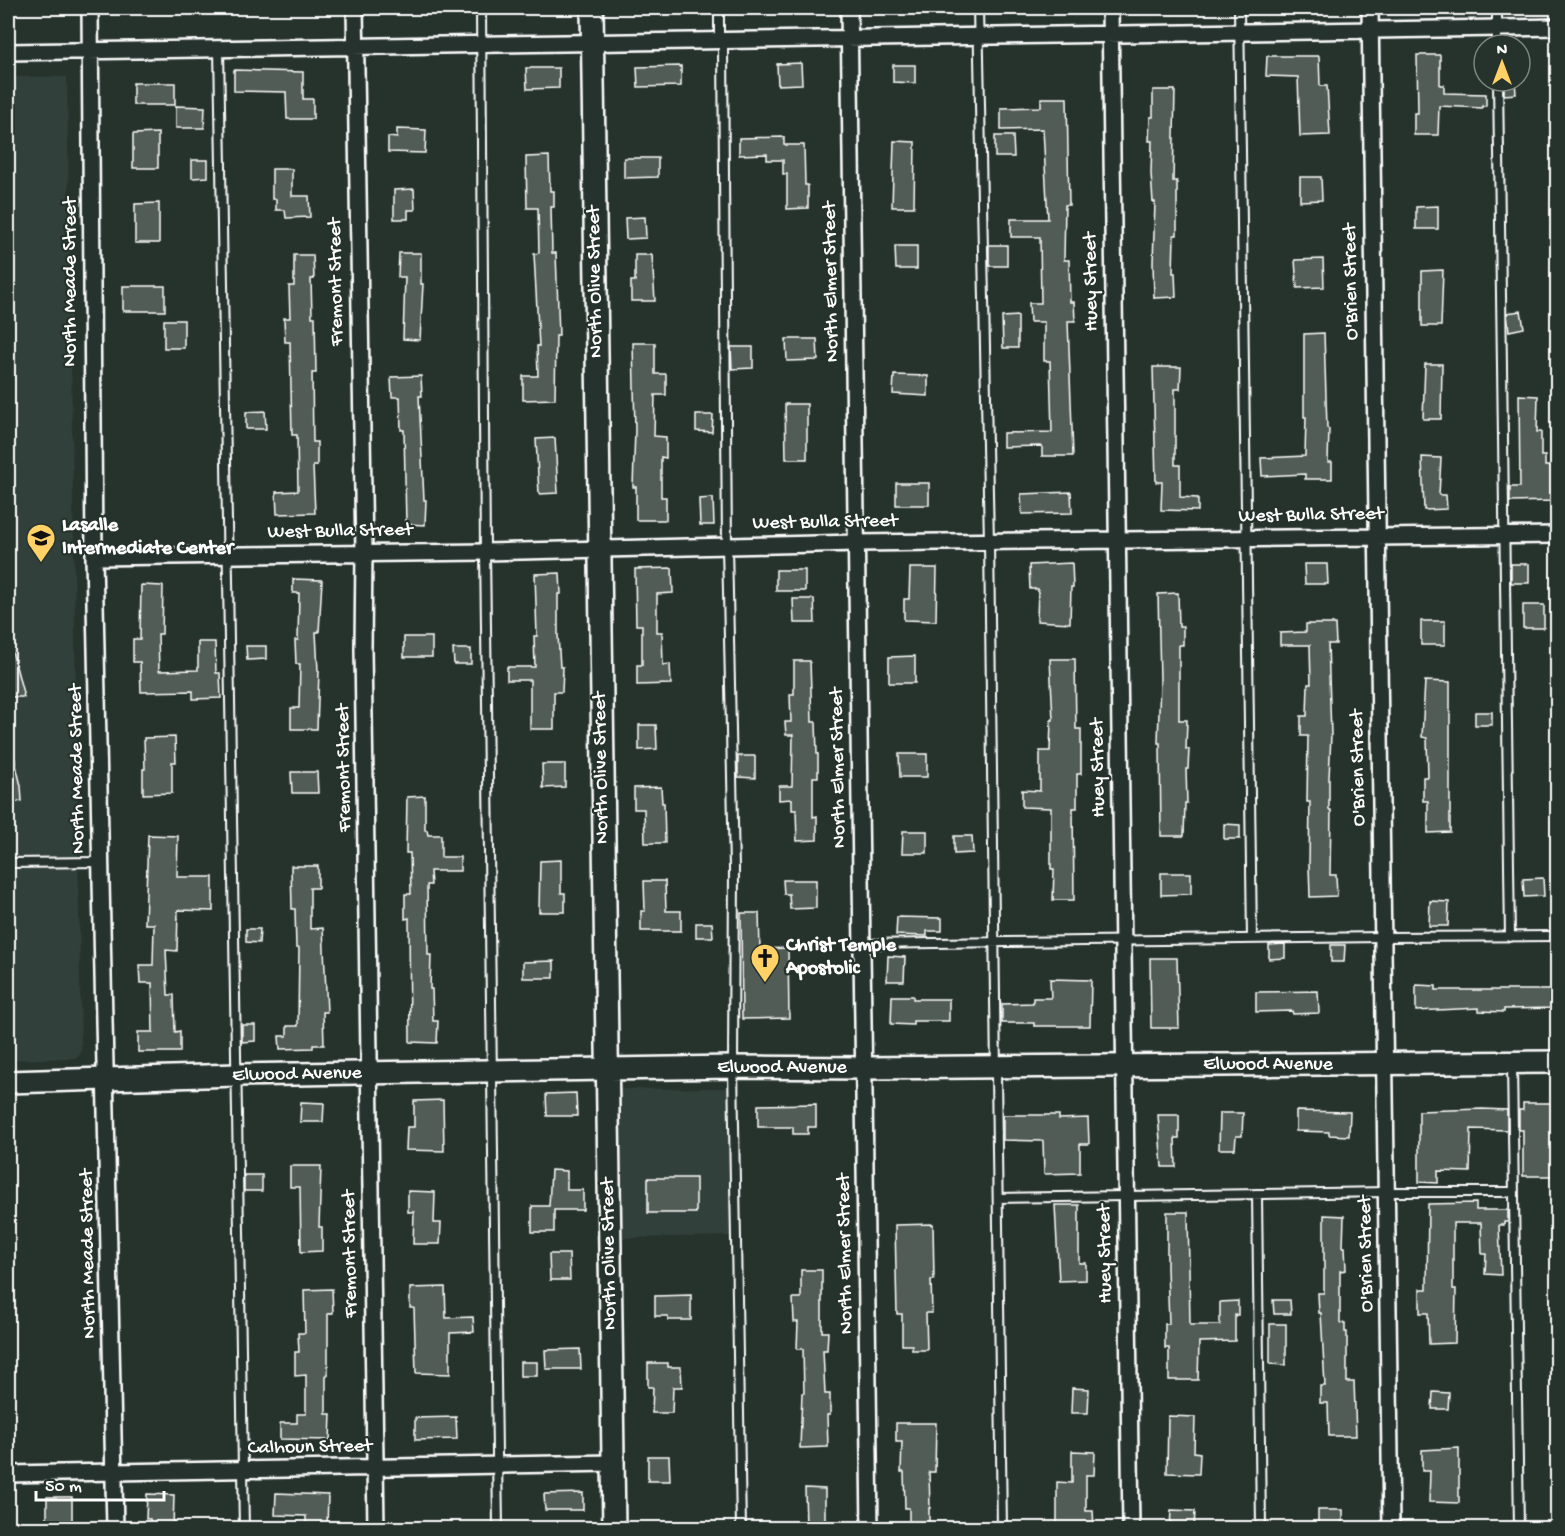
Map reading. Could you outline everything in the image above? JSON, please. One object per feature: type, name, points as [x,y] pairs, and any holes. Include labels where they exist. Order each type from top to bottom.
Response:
[{"type":"street","name":"North Meade Street","points":[[90,8],[94,557],[115,1528]]},
{"type":"street","name":"Fremont Street","points":[[355,8],[376,1528]]},
{"type":"street","name":"North Olive Street","points":[[592,8],[614,1528]]},
{"type":"street","name":"North Elmer Street","points":[[849,8],[870,1528]]},
{"type":"street","name":"Huey Street","points":[[1110,8],[1131,1528]]},
{"type":"street","name":"O'Brien Street","points":[[1370,8],[1391,1528]]},
{"type":"street","points":[[1521,33],[1557,27]]},
{"type":"street","points":[[8,52],[1110,33],[1370,32],[1472,36]]},
{"type":"street","name":"West Bulla Street","points":[[94,557],[485,552],[857,543],[1557,535]]},
{"type":"street","name":"Elwood Avenue","points":[[8,1082],[237,1075],[734,1067],[1557,1062]]},
{"type":"street","name":"Calhoun Street","points":[[8,1474],[613,1463]]},
{"type":"lane","points":[[481,8],[485,552],[498,1528]]},
{"type":"lane","points":[[719,8],[734,868],[734,1067],[741,1528]]},
{"type":"lane","points":[[978,8],[989,542],[1002,1528]]},
{"type":"lane","points":[[1239,8],[1252,939]]},
{"type":"lane","points":[[1497,8],[1497,33]]},
{"type":"lane","points":[[219,48],[244,1528]]},
{"type":"lane","points":[[1498,93],[1510,936]]},
{"type":"lane","points":[[8,863],[101,862]]},
{"type":"lane","points":[[862,944],[1383,936],[1557,936]]},
{"type":"lane","points":[[1512,1062],[1519,1528]]},
{"type":"lane","points":[[998,1198],[1514,1192]]},
{"type":"lane","points":[[1257,1194],[1261,1528]]},
{"type":"shaded area","name":"Lasalle Intermediate Center","points":[[8,77],[67,77],[81,1051],[79,1056],[74,1058],[8,1060]]},
{"type":"shaded area","points":[[729,1088],[731,1236],[623,1238],[621,1089]]},
{"type":"building","points":[[1417,55],[1440,55],[1440,85],[1444,85],[1444,93],[1486,94],[1486,106],[1482,108],[1439,106],[1438,135],[1414,135],[1414,113],[1418,113]]},
{"type":"building","points":[[1267,56],[1319,56],[1320,86],[1327,86],[1330,135],[1300,136],[1298,77],[1266,76]]},
{"type":"building","points":[[801,63],[802,84],[778,85],[777,64]]},
{"type":"building","points":[[893,65],[915,65],[915,83],[893,82]]},
{"type":"building","points":[[681,66],[681,86],[638,87],[637,67]]},
{"type":"building","points":[[526,68],[559,68],[559,88],[527,89]]},
{"type":"building","points":[[234,70],[303,72],[303,99],[313,99],[313,119],[287,119],[286,92],[234,91]]},
{"type":"building","points":[[133,83],[175,83],[175,105],[133,105]]},
{"type":"building","points":[[1153,90],[1175,90],[1173,181],[1177,181],[1177,235],[1174,235],[1173,273],[1175,273],[1176,297],[1154,298],[1155,202],[1153,202],[1151,173],[1152,141],[1149,141],[1150,117],[1153,117]]},
{"type":"building","points":[[1041,98],[1067,98],[1069,205],[1065,205],[1064,260],[1069,260],[1070,302],[1074,302],[1075,321],[1068,321],[1073,456],[1042,456],[1042,446],[1003,447],[1003,433],[1052,432],[1050,361],[1044,361],[1044,322],[1030,322],[1029,303],[1041,303],[1040,237],[1011,237],[1011,219],[1048,219],[1043,129],[1001,130],[1001,108],[1041,107]]},
{"type":"building","points":[[176,106],[205,107],[204,128],[176,128]]},
{"type":"building","points":[[397,129],[426,130],[425,153],[388,152],[388,137],[397,138]]},
{"type":"building","points":[[158,133],[158,168],[133,168],[133,134]]},
{"type":"building","points":[[995,136],[1013,136],[1014,157],[995,157]]},
{"type":"building","points":[[784,137],[784,145],[804,145],[808,208],[787,209],[787,174],[783,174],[783,160],[767,160],[767,154],[739,155],[739,138]]},
{"type":"building","points":[[894,141],[915,142],[914,207],[892,207]]},
{"type":"building","points":[[549,156],[550,191],[554,191],[554,207],[551,207],[552,253],[556,253],[559,336],[556,336],[555,399],[523,400],[523,376],[538,376],[537,346],[539,346],[534,254],[539,253],[538,208],[527,208],[526,157]]},
{"type":"building","points":[[624,158],[658,158],[658,177],[624,178]]},
{"type":"building","points":[[192,160],[208,160],[208,177],[192,178]]},
{"type":"building","points":[[272,169],[292,169],[292,196],[309,196],[310,217],[286,218],[285,210],[276,210],[276,199],[272,199]]},
{"type":"building","points":[[1300,177],[1321,177],[1322,200],[1300,201]]},
{"type":"building","points":[[414,189],[415,210],[408,210],[408,219],[394,219],[394,190]]},
{"type":"building","points":[[159,203],[159,243],[135,243],[135,204]]},
{"type":"building","points":[[1438,206],[1438,229],[1416,229],[1416,207]]},
{"type":"building","points":[[645,217],[646,238],[626,239],[625,218]]},
{"type":"building","points":[[989,245],[1007,245],[1007,266],[989,266]]},
{"type":"building","points":[[895,246],[917,246],[917,269],[896,269]]},
{"type":"building","points":[[399,253],[421,253],[421,284],[423,284],[420,340],[403,339],[405,277],[398,277]]},
{"type":"building","points":[[294,255],[313,255],[314,279],[311,279],[312,317],[315,317],[316,373],[312,373],[313,442],[317,442],[317,466],[313,466],[315,513],[277,514],[276,492],[298,491],[297,435],[292,435],[290,342],[285,342],[284,318],[290,318],[289,286],[294,286]]},
{"type":"building","points":[[635,255],[652,255],[655,301],[631,301],[631,281],[635,281]]},
{"type":"building","points":[[1323,259],[1324,287],[1297,288],[1295,260]]},
{"type":"building","points":[[1443,270],[1441,326],[1422,326],[1422,271]]},
{"type":"building","points":[[123,286],[165,286],[165,311],[123,311]]},
{"type":"building","points":[[1521,311],[1524,328],[1509,331],[1507,313]]},
{"type":"building","points":[[1018,316],[1018,348],[1003,348],[1002,317]]},
{"type":"building","points":[[164,320],[184,320],[184,348],[164,348]]},
{"type":"building","points":[[1324,333],[1327,428],[1329,429],[1328,462],[1332,462],[1332,479],[1305,479],[1305,474],[1262,476],[1261,458],[1305,456],[1304,334]]},
{"type":"building","points":[[786,339],[817,339],[818,360],[787,361]]},
{"type":"building","points":[[633,343],[655,343],[655,374],[666,374],[666,395],[655,395],[654,436],[666,437],[666,458],[661,457],[661,497],[666,497],[666,520],[636,520],[636,487],[633,487],[635,430]]},
{"type":"building","points":[[731,347],[753,347],[753,368],[732,369]]},
{"type":"building","points":[[1425,364],[1442,364],[1441,419],[1423,419]]},
{"type":"building","points":[[1153,367],[1181,367],[1180,389],[1175,389],[1175,465],[1180,465],[1180,497],[1198,498],[1198,511],[1161,510],[1162,482],[1156,482]]},
{"type":"building","points":[[894,375],[928,376],[928,396],[893,394]]},
{"type":"building","points":[[421,376],[422,396],[419,396],[424,500],[426,500],[425,525],[406,524],[404,430],[401,430],[400,397],[392,397],[391,377]]},
{"type":"building","points":[[1519,395],[1538,396],[1537,432],[1541,432],[1541,456],[1545,456],[1545,466],[1557,466],[1557,501],[1510,502],[1510,487],[1520,487]]},
{"type":"building","points":[[785,404],[807,404],[807,459],[786,459]]},
{"type":"building","points":[[265,411],[266,429],[246,429],[246,412]]},
{"type":"building","points":[[696,415],[713,415],[712,432],[696,431]]},
{"type":"building","points":[[555,438],[558,493],[539,494],[536,439]]},
{"type":"building","points":[[1422,457],[1441,458],[1439,495],[1446,495],[1447,509],[1424,510]]},
{"type":"building","points":[[896,483],[929,483],[929,505],[896,505]]},
{"type":"building","points":[[1071,492],[1072,513],[1022,514],[1021,494]]},
{"type":"building","points":[[713,498],[714,525],[700,525],[699,499]]},
{"type":"building","points":[[1072,563],[1070,623],[1037,621],[1038,589],[1030,589],[1029,565]]},
{"type":"building","points":[[1304,564],[1327,564],[1328,584],[1305,584]]},
{"type":"building","points":[[1511,564],[1529,564],[1529,583],[1511,583]]},
{"type":"building","points":[[672,568],[673,593],[657,594],[657,632],[662,632],[663,665],[670,664],[671,684],[637,685],[637,665],[642,665],[642,625],[636,625],[635,569]]},
{"type":"building","points":[[910,568],[937,568],[936,621],[904,620],[904,599],[909,599]]},
{"type":"building","points":[[776,570],[805,570],[805,591],[776,591]]},
{"type":"building","points":[[560,573],[558,635],[560,667],[563,667],[562,692],[554,692],[554,729],[530,729],[530,680],[507,680],[507,667],[535,667],[534,636],[537,636],[535,574]]},
{"type":"building","points":[[293,579],[322,580],[319,632],[316,632],[319,671],[317,729],[291,729],[291,708],[299,708],[300,664],[296,664],[295,640],[298,640],[299,593],[293,593]]},
{"type":"building","points":[[141,585],[163,586],[162,634],[158,634],[159,671],[198,670],[198,642],[215,642],[216,673],[220,673],[221,698],[193,699],[193,691],[141,692],[140,662],[133,662],[133,639],[140,639]]},
{"type":"building","points":[[1178,593],[1179,627],[1183,627],[1183,645],[1179,645],[1179,720],[1187,720],[1186,749],[1189,749],[1188,769],[1186,769],[1187,803],[1185,803],[1184,836],[1161,836],[1160,743],[1158,743],[1160,680],[1158,594]]},
{"type":"building","points":[[793,599],[814,599],[815,623],[794,623]]},
{"type":"building","points":[[1523,605],[1544,605],[1544,628],[1523,628]]},
{"type":"building","points":[[1421,621],[1445,621],[1445,645],[1421,645]]},
{"type":"building","points":[[1306,624],[1335,624],[1336,644],[1328,644],[1331,735],[1329,810],[1331,810],[1330,875],[1336,875],[1337,896],[1310,897],[1310,802],[1307,802],[1308,736],[1301,736],[1301,716],[1307,716],[1308,684],[1311,684],[1310,645],[1280,645],[1280,633],[1306,632]]},
{"type":"building","points":[[404,637],[432,637],[432,657],[404,657]]},
{"type":"building","points":[[246,646],[266,646],[266,659],[247,660]]},
{"type":"building","points":[[453,649],[471,649],[471,664],[454,664]]},
{"type":"building","points":[[12,651],[24,697],[8,697],[8,652]]},
{"type":"building","points":[[915,656],[915,683],[889,683],[889,657]]},
{"type":"building","points":[[1050,659],[1075,659],[1076,729],[1081,729],[1081,774],[1077,774],[1077,808],[1073,808],[1074,900],[1053,900],[1051,808],[1022,807],[1022,790],[1040,791],[1040,751],[1050,751],[1051,720],[1053,720]]},
{"type":"building","points":[[794,661],[810,661],[812,722],[816,722],[818,754],[818,777],[813,777],[813,817],[817,816],[817,840],[797,841],[796,810],[792,810],[792,799],[779,800],[779,786],[792,786],[793,735],[786,735],[785,722],[791,722],[790,694],[794,694]]},
{"type":"building","points":[[1425,681],[1450,682],[1450,832],[1428,833],[1428,801],[1423,801],[1423,777],[1428,777],[1427,738],[1422,737]]},
{"type":"building","points":[[1475,712],[1492,712],[1492,725],[1475,725]]},
{"type":"building","points":[[639,725],[656,725],[657,749],[639,750]]},
{"type":"building","points":[[175,737],[176,762],[172,762],[172,793],[143,794],[144,738]]},
{"type":"building","points":[[13,752],[22,801],[8,804],[8,753]]},
{"type":"building","points":[[899,754],[927,754],[927,777],[900,777]]},
{"type":"building","points":[[738,756],[755,756],[755,778],[738,777]]},
{"type":"building","points":[[542,764],[565,764],[565,787],[543,788]]},
{"type":"building","points":[[291,772],[317,772],[318,793],[292,793]]},
{"type":"building","points":[[661,787],[662,803],[664,803],[665,843],[645,843],[644,809],[634,809],[634,788]]},
{"type":"building","points":[[425,796],[425,830],[428,835],[441,835],[441,857],[460,857],[460,871],[430,871],[431,885],[427,885],[428,955],[431,955],[430,989],[432,989],[433,1021],[438,1021],[437,1043],[410,1042],[409,918],[405,919],[405,894],[411,894],[410,853],[406,853],[407,797]]},
{"type":"building","points":[[1224,824],[1240,825],[1240,839],[1224,839]]},
{"type":"building","points":[[903,831],[927,831],[927,853],[902,853]]},
{"type":"building","points":[[148,835],[178,836],[177,877],[213,877],[213,911],[178,910],[177,951],[166,950],[168,995],[174,995],[175,1032],[180,1031],[180,1052],[138,1052],[138,1032],[153,1032],[152,983],[140,983],[139,965],[153,965],[154,924],[145,924]]},
{"type":"building","points":[[954,836],[972,836],[973,853],[954,854]]},
{"type":"building","points":[[561,860],[561,893],[565,893],[565,912],[539,912],[540,861]]},
{"type":"building","points":[[291,866],[318,866],[318,888],[310,888],[310,929],[323,928],[327,1012],[323,1012],[324,1045],[313,1045],[313,1048],[280,1049],[279,1036],[287,1036],[287,1026],[298,1026],[299,948],[296,948],[295,909],[292,909]]},
{"type":"building","points":[[1161,873],[1191,873],[1191,894],[1161,895]]},
{"type":"building","points":[[1543,878],[1544,896],[1524,897],[1523,879]]},
{"type":"building","points":[[783,880],[816,880],[816,908],[790,909],[789,894],[784,894]]},
{"type":"building","points":[[644,881],[665,881],[666,911],[681,911],[681,931],[641,931],[641,911],[645,911]]},
{"type":"building","points":[[1430,901],[1449,902],[1448,926],[1429,926]]},
{"type":"building","name":"Christ Temple Apostolic","points":[[741,913],[759,913],[760,949],[788,948],[789,1018],[742,1019]]},
{"type":"building","points":[[897,917],[942,918],[942,931],[927,931],[927,936],[896,935]]},
{"type":"building","points":[[696,923],[712,923],[713,937],[696,937]]},
{"type":"building","points":[[246,929],[260,929],[259,943],[246,942]]},
{"type":"building","points":[[1285,944],[1285,958],[1269,959],[1269,945]]},
{"type":"building","points":[[1331,945],[1345,945],[1344,962],[1331,962]]},
{"type":"building","points":[[888,956],[905,957],[904,981],[887,981]]},
{"type":"building","points":[[1150,958],[1177,958],[1179,1028],[1151,1028]]},
{"type":"building","points":[[554,961],[554,978],[523,978],[523,962]]},
{"type":"building","points":[[1050,979],[1091,980],[1090,1026],[1034,1026],[1034,1023],[1002,1023],[1002,1004],[1033,1003],[1033,998],[1051,998]]},
{"type":"building","points":[[1416,985],[1436,986],[1436,990],[1557,990],[1557,1008],[1504,1009],[1504,1012],[1479,1011],[1479,1008],[1416,1011]]},
{"type":"building","points":[[1318,991],[1319,1013],[1256,1012],[1256,992]]},
{"type":"building","points":[[892,996],[913,996],[913,999],[949,999],[949,1021],[913,1021],[913,1025],[891,1024]]},
{"type":"building","points":[[242,1025],[255,1025],[255,1041],[242,1042]]},
{"type":"building","points":[[576,1093],[577,1116],[547,1116],[546,1094]]},
{"type":"building","points":[[443,1100],[444,1151],[406,1150],[407,1127],[414,1127],[414,1101]]},
{"type":"building","points":[[301,1102],[324,1103],[323,1122],[300,1122]]},
{"type":"building","points":[[1523,1103],[1555,1103],[1555,1176],[1523,1176],[1523,1130],[1519,1130],[1519,1110],[1523,1110]]},
{"type":"building","points":[[816,1104],[816,1127],[808,1127],[808,1134],[793,1134],[793,1127],[758,1127],[758,1105]]},
{"type":"building","points":[[1507,1110],[1507,1130],[1471,1129],[1470,1172],[1438,1171],[1438,1183],[1419,1182],[1419,1111]]},
{"type":"building","points":[[1296,1111],[1350,1112],[1349,1136],[1329,1135],[1329,1132],[1296,1131]]},
{"type":"building","points":[[1220,1113],[1243,1113],[1242,1136],[1236,1136],[1235,1149],[1219,1149]]},
{"type":"building","points":[[1003,1115],[1059,1115],[1059,1119],[1088,1118],[1089,1144],[1080,1144],[1080,1173],[1044,1174],[1043,1141],[1003,1140]]},
{"type":"building","points":[[1158,1115],[1179,1115],[1179,1138],[1175,1138],[1176,1167],[1162,1167]]},
{"type":"building","points":[[290,1166],[321,1166],[319,1227],[322,1227],[322,1251],[301,1252],[300,1187],[290,1187]]},
{"type":"building","points":[[551,1170],[567,1171],[567,1190],[583,1190],[583,1210],[554,1210],[554,1232],[532,1232],[532,1206],[549,1206]]},
{"type":"building","points":[[244,1175],[262,1175],[262,1191],[244,1191]]},
{"type":"building","points":[[648,1178],[696,1178],[696,1213],[648,1213]]},
{"type":"building","points":[[408,1191],[435,1192],[434,1223],[441,1223],[440,1244],[413,1244],[414,1212],[408,1212]]},
{"type":"building","points":[[1476,1203],[1476,1210],[1508,1210],[1508,1222],[1499,1225],[1501,1275],[1485,1274],[1486,1254],[1482,1254],[1481,1223],[1453,1223],[1453,1289],[1456,1289],[1455,1343],[1429,1344],[1428,1313],[1420,1313],[1420,1289],[1427,1289],[1428,1204]]},
{"type":"building","points":[[1055,1205],[1079,1205],[1079,1263],[1086,1263],[1086,1280],[1059,1281]]},
{"type":"building","points":[[1167,1212],[1188,1212],[1190,1325],[1220,1325],[1220,1302],[1238,1301],[1238,1315],[1235,1315],[1235,1341],[1199,1342],[1198,1380],[1169,1380],[1169,1348],[1165,1348],[1165,1324],[1169,1324]]},
{"type":"building","points":[[1324,1215],[1344,1216],[1343,1247],[1345,1247],[1346,1270],[1340,1271],[1340,1323],[1345,1323],[1345,1332],[1347,1332],[1347,1382],[1354,1382],[1356,1436],[1329,1436],[1328,1403],[1320,1403],[1320,1386],[1325,1386],[1318,1293],[1324,1293]]},
{"type":"building","points":[[933,1224],[934,1280],[931,1280],[932,1313],[926,1313],[927,1350],[912,1350],[912,1345],[902,1345],[902,1314],[897,1314],[895,1225]]},
{"type":"building","points":[[549,1254],[569,1254],[570,1280],[550,1280]]},
{"type":"building","points":[[801,1270],[822,1270],[822,1332],[828,1332],[827,1350],[823,1350],[825,1394],[830,1394],[830,1415],[827,1415],[828,1447],[800,1448],[802,1393],[804,1393],[803,1349],[797,1349],[798,1322],[794,1322],[793,1298],[801,1298]]},
{"type":"building","points":[[445,1287],[446,1318],[473,1317],[474,1332],[450,1333],[450,1374],[416,1373],[414,1308],[410,1308],[410,1288]]},
{"type":"building","points":[[332,1289],[333,1313],[328,1314],[328,1375],[326,1375],[326,1414],[331,1414],[330,1440],[280,1439],[280,1423],[297,1423],[297,1414],[306,1414],[306,1375],[295,1376],[295,1352],[299,1352],[298,1333],[305,1333],[304,1290]]},
{"type":"building","points":[[691,1295],[691,1320],[668,1320],[668,1316],[655,1316],[655,1296]]},
{"type":"building","points":[[1273,1300],[1290,1300],[1291,1314],[1274,1314]]},
{"type":"building","points":[[1270,1324],[1286,1324],[1286,1365],[1270,1364]]},
{"type":"building","points":[[580,1349],[581,1369],[546,1369],[545,1350]]},
{"type":"building","points":[[520,1362],[537,1362],[537,1376],[520,1376]]},
{"type":"building","points":[[648,1363],[668,1363],[668,1367],[681,1367],[682,1387],[673,1387],[672,1413],[652,1413],[653,1387],[648,1387]]},
{"type":"building","points":[[1072,1388],[1089,1389],[1088,1413],[1071,1413]]},
{"type":"building","points":[[1433,1392],[1449,1393],[1448,1409],[1432,1409]]},
{"type":"building","points":[[1168,1416],[1195,1417],[1194,1452],[1200,1453],[1199,1474],[1167,1473]]},
{"type":"building","points":[[456,1417],[457,1439],[415,1440],[415,1418]]},
{"type":"building","points":[[896,1423],[936,1423],[935,1472],[929,1472],[929,1528],[909,1528],[909,1508],[905,1508],[904,1472],[901,1472],[902,1442],[896,1442]]},
{"type":"building","points":[[1459,1448],[1459,1503],[1429,1502],[1430,1471],[1422,1471],[1422,1450]]},
{"type":"building","points":[[1072,1451],[1095,1452],[1094,1475],[1086,1475],[1086,1511],[1093,1511],[1094,1528],[1057,1528],[1057,1482],[1072,1483]]},
{"type":"building","points":[[648,1456],[669,1456],[670,1481],[648,1481]]},
{"type":"building","points":[[805,1488],[825,1489],[825,1528],[806,1528]]},
{"type":"building","points":[[276,1493],[328,1495],[327,1528],[306,1528],[306,1516],[275,1515]]},
{"type":"building","points":[[583,1493],[583,1510],[545,1510],[544,1494]]},
{"type":"building","points":[[147,1494],[174,1495],[173,1528],[150,1528],[150,1519],[146,1519]]},
{"type":"building","points":[[47,1497],[72,1497],[72,1528],[47,1528]]},
{"type":"building","points":[[1171,1510],[1195,1511],[1194,1528],[1170,1528]]},
{"type":"building","points":[[1318,1510],[1343,1510],[1343,1528],[1318,1528]]},
{"type":"place","name":"Lasalle Intermediate Center","points":[[41,564]]},
{"type":"place","name":"Christ Temple Apostolic","points":[[765,984]]}]
